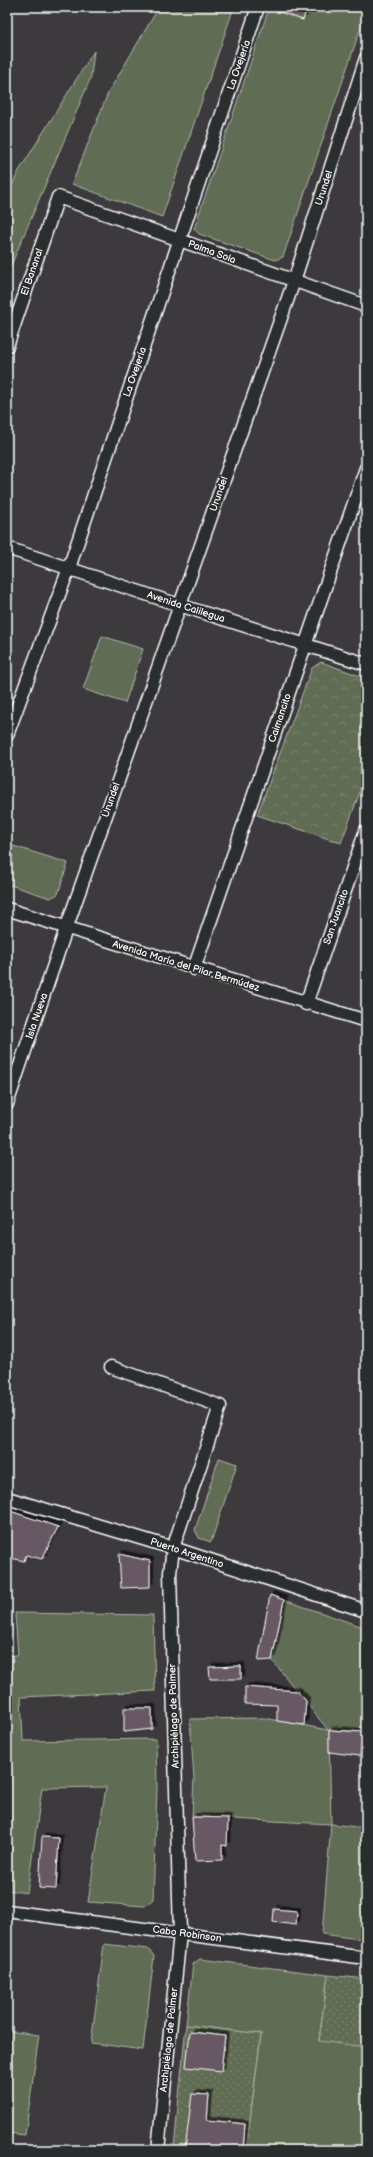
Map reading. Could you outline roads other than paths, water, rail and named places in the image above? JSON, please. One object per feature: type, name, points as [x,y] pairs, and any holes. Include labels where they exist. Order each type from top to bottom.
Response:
[{"type":"street","name":"La Ovejería","points":[[7,735],[69,568],[258,7]]},
{"type":"street","name":"Urundel","points":[[66,929],[294,281],[366,58]]},
{"type":"street","name":"Palma Sola","points":[[58,197],[366,306]]},
{"type":"street","name":"El Bananal","points":[[7,346],[58,197]]},
{"type":"street","name":"Caimancito","points":[[194,969],[366,468]]},
{"type":"street","name":"Avenida Calilegua","points":[[7,548],[179,605],[366,664]]},
{"type":"street","name":"San Juancito","points":[[306,1004],[366,830]]},
{"type":"street","name":"Avenida María del Pilar Bermúdez","points":[[7,908],[66,929],[306,1004],[366,1021]]},
{"type":"street","name":"Isla Nueva","points":[[7,1104],[66,929]]},
{"type":"street","name":"Archipiélago de Palmer","points":[[111,1367],[220,1406],[172,1548],[170,1573],[180,1933],[158,2150]]},
{"type":"street","name":"Puerto Argentino","points":[[7,1498],[172,1548],[366,1611]]},
{"type":"street","name":"Cabo Robinson","points":[[7,1911],[366,1958]]}]
